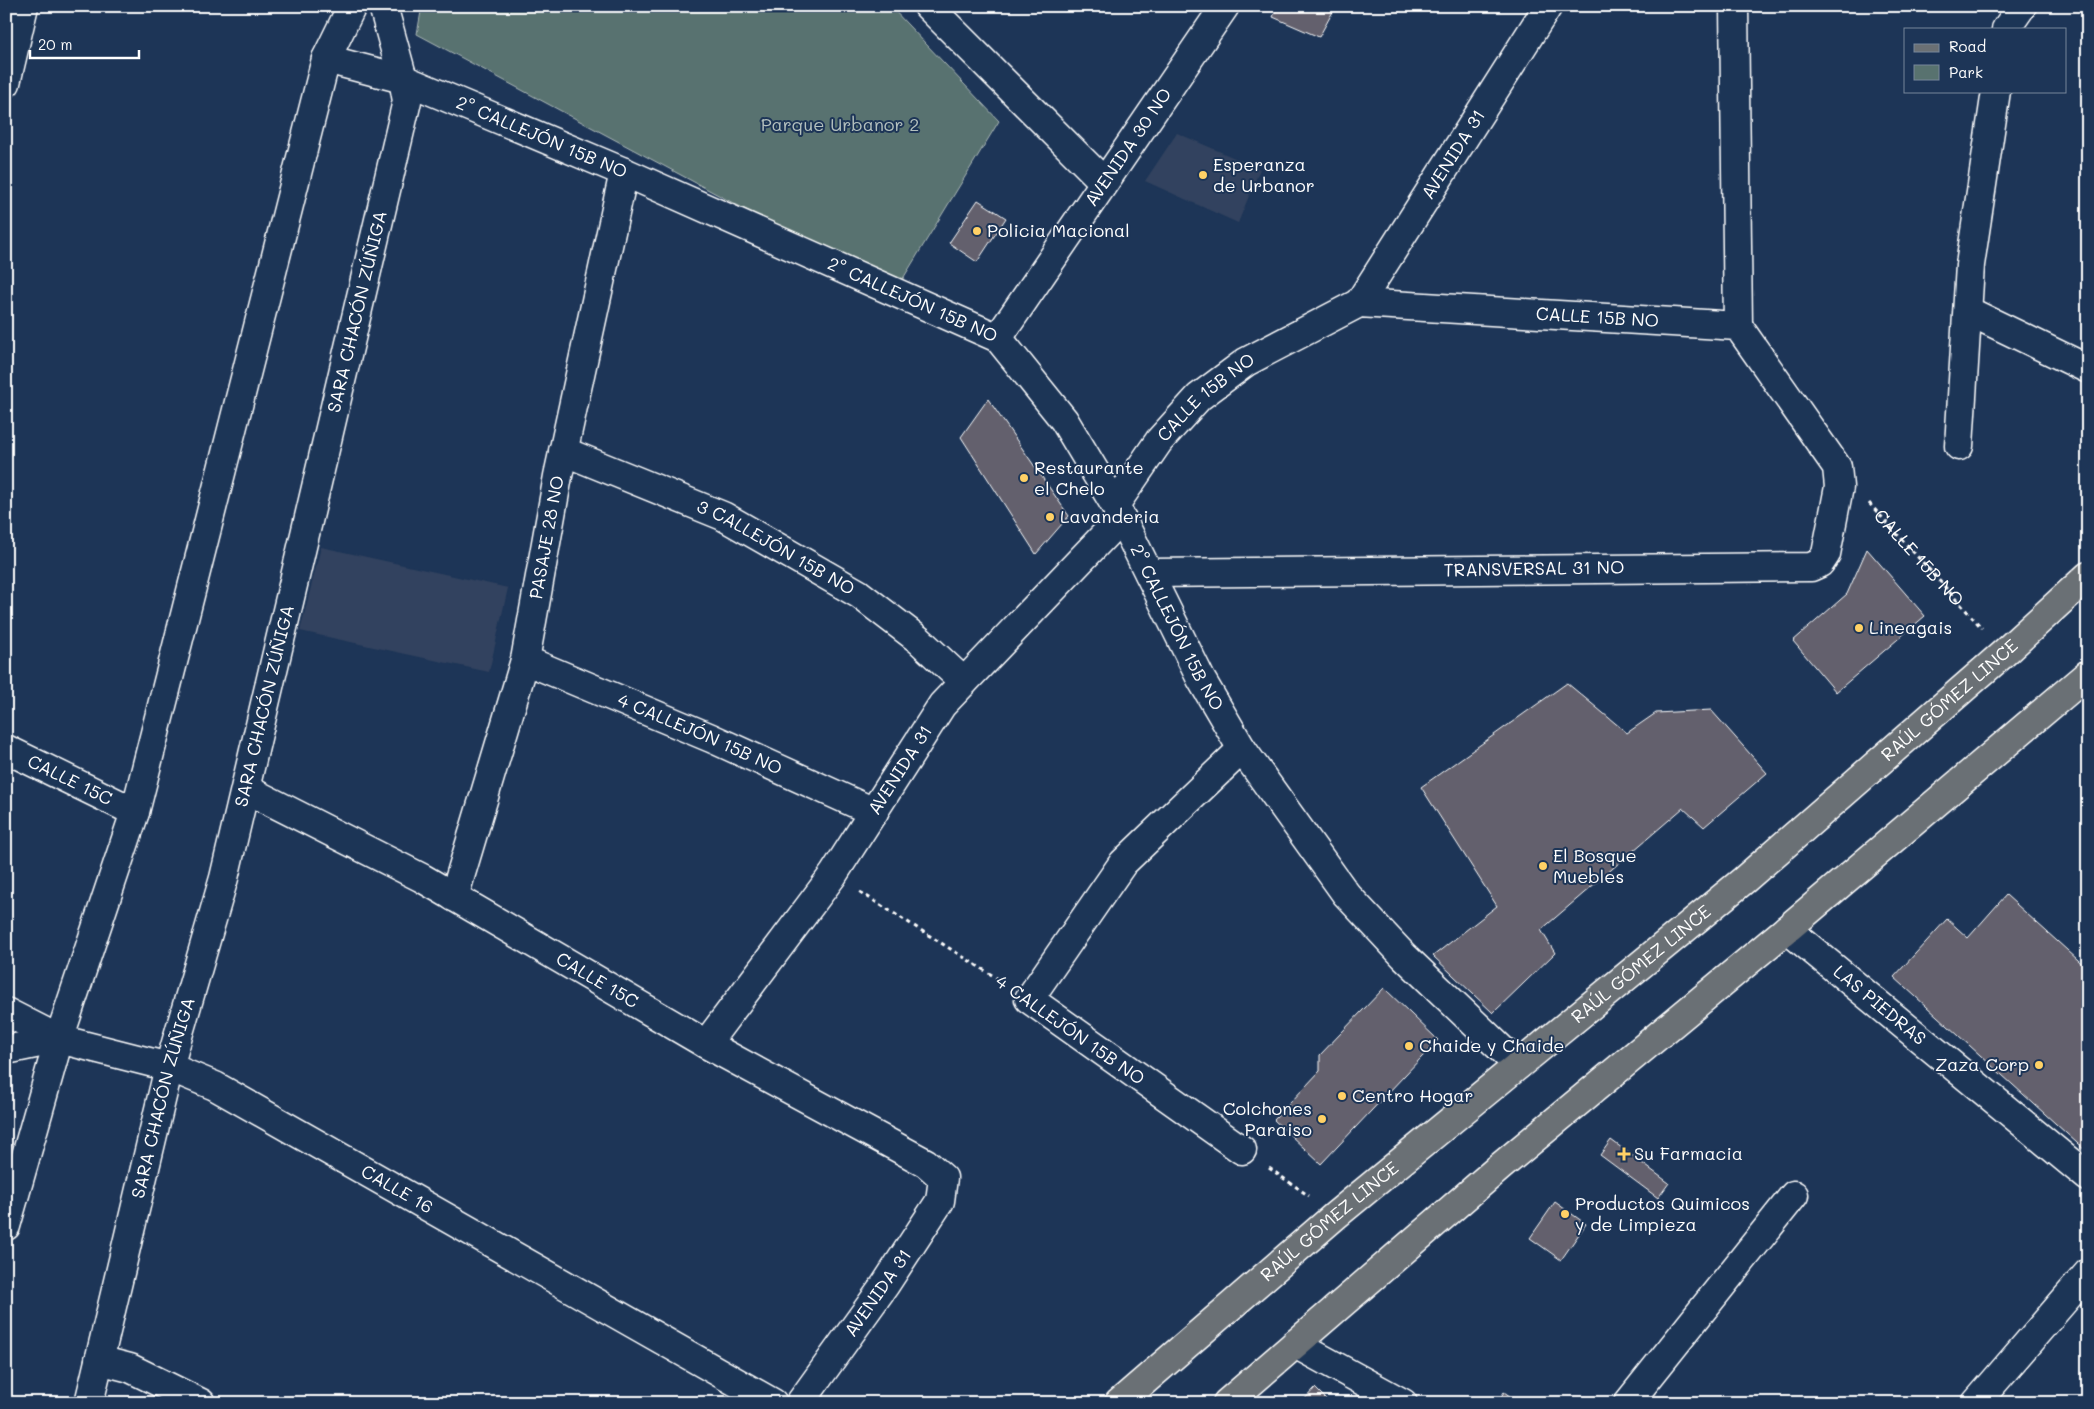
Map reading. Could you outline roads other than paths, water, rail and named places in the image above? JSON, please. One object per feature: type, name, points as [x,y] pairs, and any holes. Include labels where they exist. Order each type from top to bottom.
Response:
[{"type":"main road","name":"RAÚL GÓMEZ LINCE","points":[[1119,1403],[1336,1215],[1744,880],[2004,653],[2088,576]]},
{"type":"main road","points":[[1228,1403],[1501,1166],[1788,929],[2088,674]]},
{"type":"street","points":[[6,83],[24,6]]},
{"type":"street","points":[[6,1226],[59,1040],[135,812],[326,59],[352,6]]},
{"type":"street","name":"SARA CHACÓN ZÚÑIGA","points":[[88,1403],[169,1067],[224,878],[246,789],[407,101],[403,79],[383,6]]},
{"type":"street","name":"AVENIDA 30 NO","points":[[998,338],[1225,6]]},
{"type":"street","name":"AVENIDA 31","points":[[1359,302],[1548,6]]},
{"type":"street","points":[[1734,6],[1738,326]]},
{"type":"street","points":[[2007,28],[2022,6]]},
{"type":"street","points":[[931,8],[1104,182]]},
{"type":"street","name":"2° CALLEJÓN 15B NO","points":[[326,59],[403,79],[624,172],[932,307],[998,338],[1064,420],[1118,512],[1202,679],[1242,748],[1346,894],[1404,956],[1518,1065]]},
{"type":"street","points":[[1959,446],[1970,265],[1996,92]]},
{"type":"street","name":"PASAJE 28 NO","points":[[454,898],[525,660],[563,450],[624,172]]},
{"type":"street","name":"CALLE 15B NO","points":[[1118,512],[1159,441],[1199,397],[1246,362],[1359,302],[1738,326]]},
{"type":"street","points":[[1968,311],[2088,369]]},
{"type":"street","name":"TRANSVERSAL 31 NO","points":[[1149,573],[1811,566],[1820,563],[1826,554],[1839,487],[1837,467],[1738,326]]},
{"type":"street","name":"3 CALLEJÓN 15B NO","points":[[563,450],[723,516],[859,594],[919,640],[964,682]]},
{"type":"street","name":"AVENIDA 31","points":[[706,1044],[833,875],[942,705],[1118,512]]},
{"type":"street","name":"4 CALLEJÓN 15B NO","points":[[525,660],[711,738],[874,812]]},
{"type":"street","name":"4 CALLEJÓN 15B NO","points":[[1242,748],[1122,863],[1028,999],[1242,1150]]},
{"type":"street","name":"CALLE 15C","points":[[6,749],[135,812]]},
{"type":"street","name":"CALLE 15C","points":[[246,789],[422,878],[706,1044],[926,1163],[943,1178]]},
{"type":"street","name":"LAS PIEDRAS","points":[[1788,929],[2088,1177]]},
{"type":"street","name":"CALLE 16","points":[[6,1012],[59,1040],[169,1067],[215,1086],[773,1403]]},
{"type":"street","points":[[6,1050],[59,1040]]},
{"type":"street","name":"AVENIDA 31","points":[[800,1403],[940,1202],[943,1178]]},
{"type":"street","points":[[1628,1403],[1794,1195]]},
{"type":"street","points":[[1976,1403],[2088,1272]]},
{"type":"street","points":[[1295,1344],[1403,1403]]},
{"type":"street","points":[[99,1360],[130,1368],[201,1403]]},
{"type":"place","name":"Esperanza de Urbanor","points":[[1203,175]]},
{"type":"place","name":"Policia Macional","points":[[977,231]]},
{"type":"place","name":"Restaurante el Chelo","points":[[1024,478]]},
{"type":"place","name":"Lavanderia","points":[[1050,517]]},
{"type":"place","name":"Lineagais","points":[[1859,628]]},
{"type":"place","name":"El Bosque Muebles","points":[[1543,866]]},
{"type":"place","name":"Chaide y Chaide","points":[[1409,1046]]},
{"type":"place","name":"Zaza Corp","points":[[2039,1065]]},
{"type":"place","name":"Centro Hogar","points":[[1342,1096]]},
{"type":"place","name":"Colchones Paraiso","points":[[1322,1119]]},
{"type":"place","name":"Su Farmacia","points":[[1624,1154]]},
{"type":"place","name":"Productos Quimicos y de Limpieza","points":[[1565,1214]]},
{"type":"park label","name":"Parque Urbanor 2","points":[[840,125]]}]
